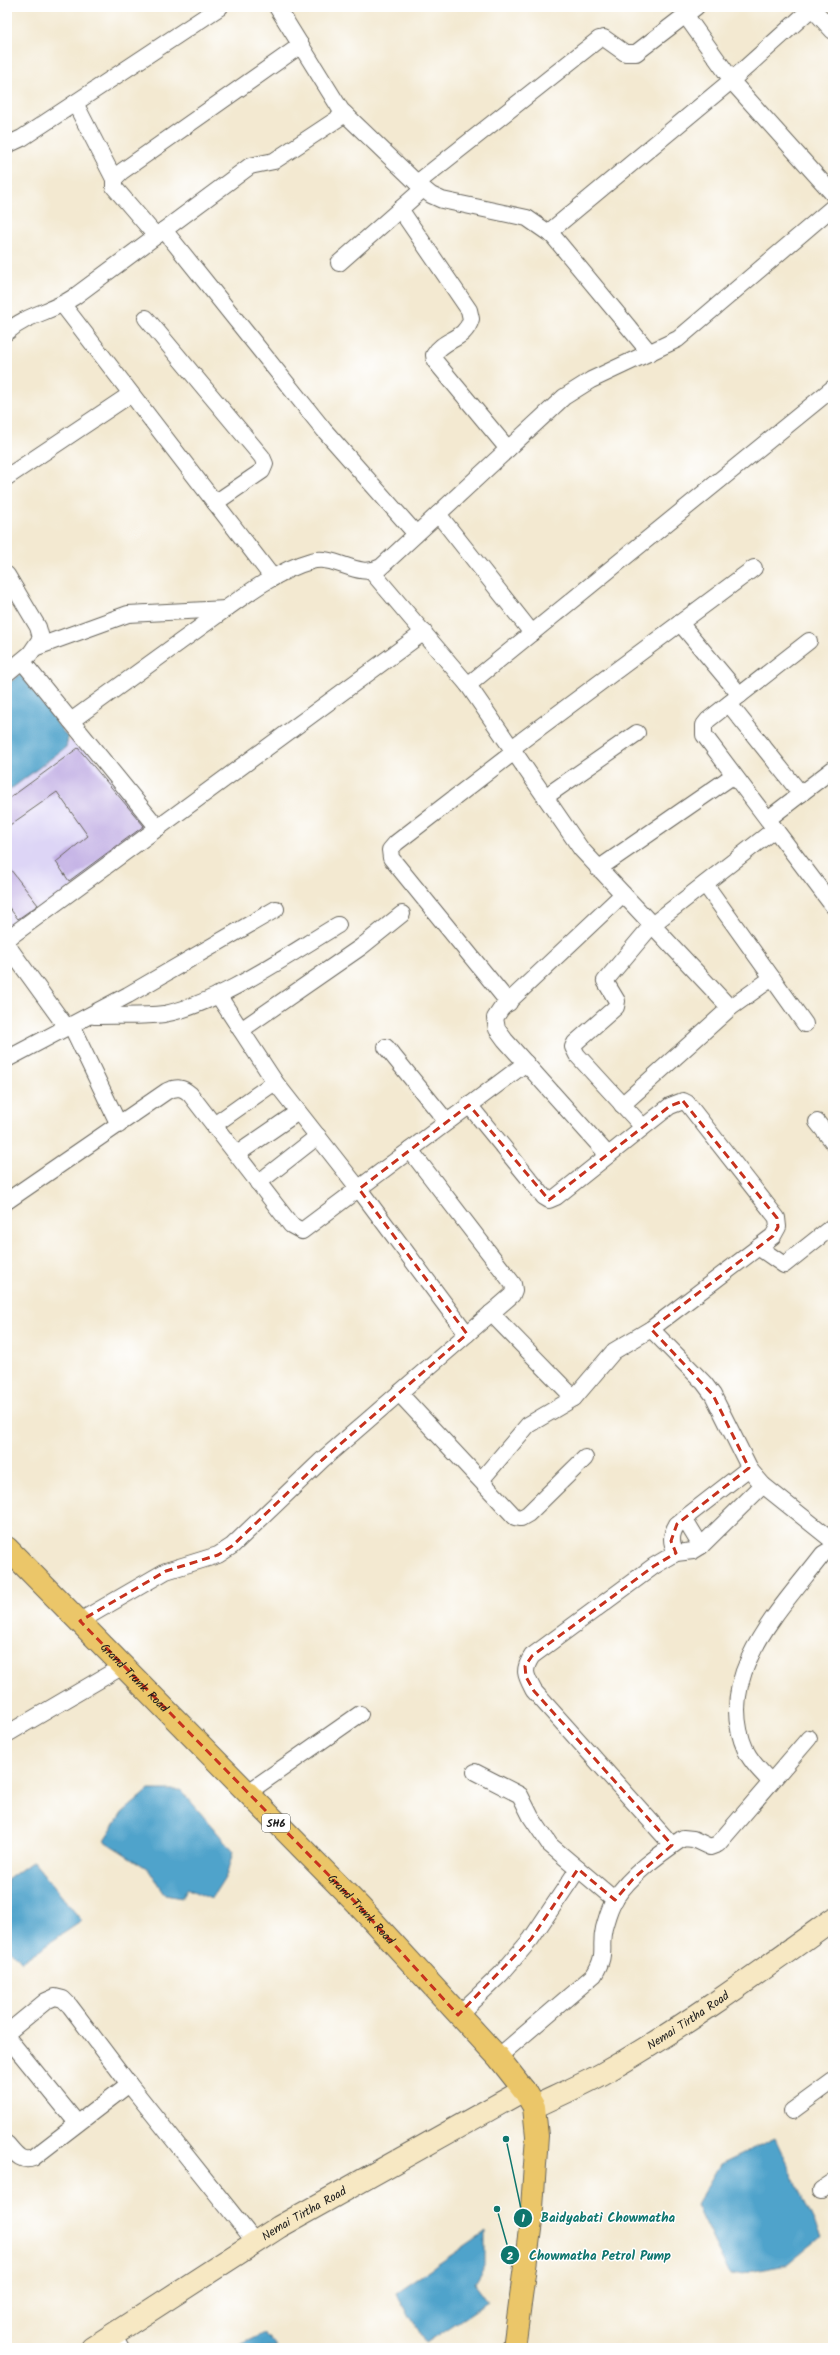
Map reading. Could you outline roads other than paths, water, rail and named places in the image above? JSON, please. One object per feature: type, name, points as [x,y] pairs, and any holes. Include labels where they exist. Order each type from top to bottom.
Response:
[{"type":"main road","name":"Grand Trunk Road","points":[[7,1548],[359,1906],[498,2058],[529,2099]]},
{"type":"main road","points":[[514,2348],[533,2201],[537,2136],[529,2099]]},
{"type":"street","points":[[7,145],[22,138],[220,7]]},
{"type":"street","points":[[277,7],[345,114],[420,186],[442,200],[527,218],[549,232],[650,352]]},
{"type":"street","points":[[549,232],[732,80],[813,7],[833,31]]},
{"type":"street","points":[[339,263],[400,209],[420,186],[599,39],[604,38],[625,53],[636,52],[691,11],[732,80],[833,194]]},
{"type":"street","points":[[114,179],[127,167],[301,45]]},
{"type":"street","points":[[74,103],[114,179],[114,187],[160,233],[324,430],[416,534]]},
{"type":"street","points":[[7,332],[30,316],[62,304],[250,166],[274,161],[345,114]]},
{"type":"street","points":[[71,721],[226,609],[273,578],[312,560],[325,560],[363,572],[372,572],[381,567],[564,397],[576,388],[678,339],[689,332],[833,207]]},
{"type":"street","points":[[400,209],[468,310],[471,319],[463,334],[438,348],[434,355],[435,361],[508,449]]},
{"type":"street","points":[[62,304],[273,578]]},
{"type":"street","points":[[146,318],[262,457],[265,464],[262,471],[215,503]]},
{"type":"street","points":[[468,685],[833,388]]},
{"type":"street","points":[[7,478],[131,394]]},
{"type":"street","points":[[438,514],[532,633]]},
{"type":"street","points":[[509,1002],[391,858],[390,850],[396,843],[513,750],[680,622],[754,568]]},
{"type":"street","points":[[372,572],[468,685],[581,849],[598,869],[730,1008]]},
{"type":"street","points":[[7,575],[38,627],[41,638],[37,647],[7,673]]},
{"type":"street","points":[[37,647],[128,614],[226,609]]},
{"type":"street","points":[[680,622],[801,794]]},
{"type":"street","points":[[7,939],[424,632]]},
{"type":"street","points":[[809,641],[708,720],[703,730],[704,736],[833,906]]},
{"type":"street","points":[[22,661],[158,828]]},
{"type":"street","points":[[545,797],[638,733]]},
{"type":"street","points":[[643,1127],[577,1055],[573,1047],[575,1043],[616,1007],[617,1002],[605,981],[652,925],[704,884],[771,824],[801,794],[833,769]]},
{"type":"street","points":[[598,869],[734,775]]},
{"type":"street","points":[[704,884],[805,1024]]},
{"type":"street","points":[[608,1155],[497,1029],[495,1018],[509,1002],[623,894]]},
{"type":"street","points":[[7,1059],[90,1016],[276,909]]},
{"type":"street","points":[[241,1030],[361,947],[402,914]]},
{"type":"street","points":[[90,1016],[163,1014],[192,1006],[218,994],[338,925]]},
{"type":"street","points":[[7,945],[69,1026],[118,1125]]},
{"type":"street","points":[[622,1105],[730,1008],[772,978]]},
{"type":"street","points":[[218,994],[275,1082],[359,1189],[467,1334]]},
{"type":"street","points":[[386,1047],[447,1122]]},
{"type":"street","points":[[7,1201],[176,1087],[184,1088],[190,1094],[291,1225],[302,1231],[526,1063]]},
{"type":"street","points":[[214,1124],[275,1082]]},
{"type":"street","points":[[469,1106],[544,1197],[549,1200],[677,1101],[683,1101],[688,1103],[777,1218],[778,1228],[773,1236],[651,1329],[607,1357],[584,1389],[574,1398],[528,1425],[482,1479]]},
{"type":"street","points":[[237,1154],[298,1112]]},
{"type":"street","points":[[817,1122],[833,1142]]},
{"type":"street","points":[[258,1183],[318,1136]]},
{"type":"street","points":[[80,1621],[166,1571],[218,1555],[232,1546],[318,1464],[512,1295],[514,1290],[513,1284],[410,1150]]},
{"type":"street","points":[[758,1247],[784,1265],[833,1226]]},
{"type":"street","points":[[491,1312],[574,1398]]},
{"type":"street","points":[[651,1329],[713,1395],[749,1468],[764,1485],[833,1540]]},
{"type":"street","points":[[399,1393],[482,1479],[515,1517],[522,1518],[528,1514],[585,1458]]},
{"type":"street","points":[[676,1553],[671,1541],[672,1532],[677,1524],[749,1468]]},
{"type":"street","points":[[672,1845],[534,1691],[526,1677],[525,1666],[532,1656],[654,1566],[676,1553],[693,1551],[701,1546],[764,1485]]},
{"type":"street","points":[[684,1518],[701,1546]]},
{"type":"street","points":[[771,1782],[756,1766],[746,1751],[740,1730],[738,1687],[747,1664],[762,1634],[823,1554],[833,1548]]},
{"type":"street","points":[[7,1734],[122,1666]]},
{"type":"street","points":[[247,1793],[360,1714]]},
{"type":"street","points":[[498,2058],[594,1975],[601,1963],[604,1952],[604,1932],[609,1911],[615,1900],[633,1879],[672,1845],[683,1838],[693,1839],[710,1847],[718,1844],[810,1738]]},
{"type":"street","points":[[475,1772],[520,1795],[541,1834],[550,1845],[615,1900]]},
{"type":"street","points":[[458,2014],[522,1951],[578,1869]]},
{"type":"street","name":"Nemai Tirtha Road","points":[[92,2348],[117,2341],[279,2226],[529,2099],[602,2074],[722,1998],[833,1919]]},
{"type":"street","points":[[7,2033],[46,2001],[56,1997],[63,1999],[255,2242]]},
{"type":"street","points":[[7,2037],[77,2123]]},
{"type":"street","points":[[792,2111],[833,2081]]},
{"type":"street","points":[[7,2144],[20,2158],[26,2161],[33,2158],[129,2084]]},
{"type":"water","points":[[20,674],[68,738],[66,747],[7,792],[7,685]]},
{"type":"water","points":[[149,1790],[181,1790],[233,1851],[227,1874],[211,1899],[188,1889],[181,1898],[165,1895],[148,1869],[104,1841],[122,1813]]},
{"type":"water","points":[[33,1861],[82,1921],[21,1962],[7,1946],[7,1880]]},
{"type":"water","points":[[775,2138],[821,2237],[787,2265],[730,2275],[696,2205],[720,2164]]},
{"type":"water","points":[[485,2232],[485,2265],[474,2283],[488,2302],[426,2343],[396,2293]]},
{"type":"water","points":[[264,2333],[277,2348],[236,2348],[237,2346]]},
{"type":"place","name":"Baidyabati Chowmatha","points":[[506,2139]]},
{"type":"place","name":"Chowmatha Petrol Pump","points":[[497,2209]]}]
